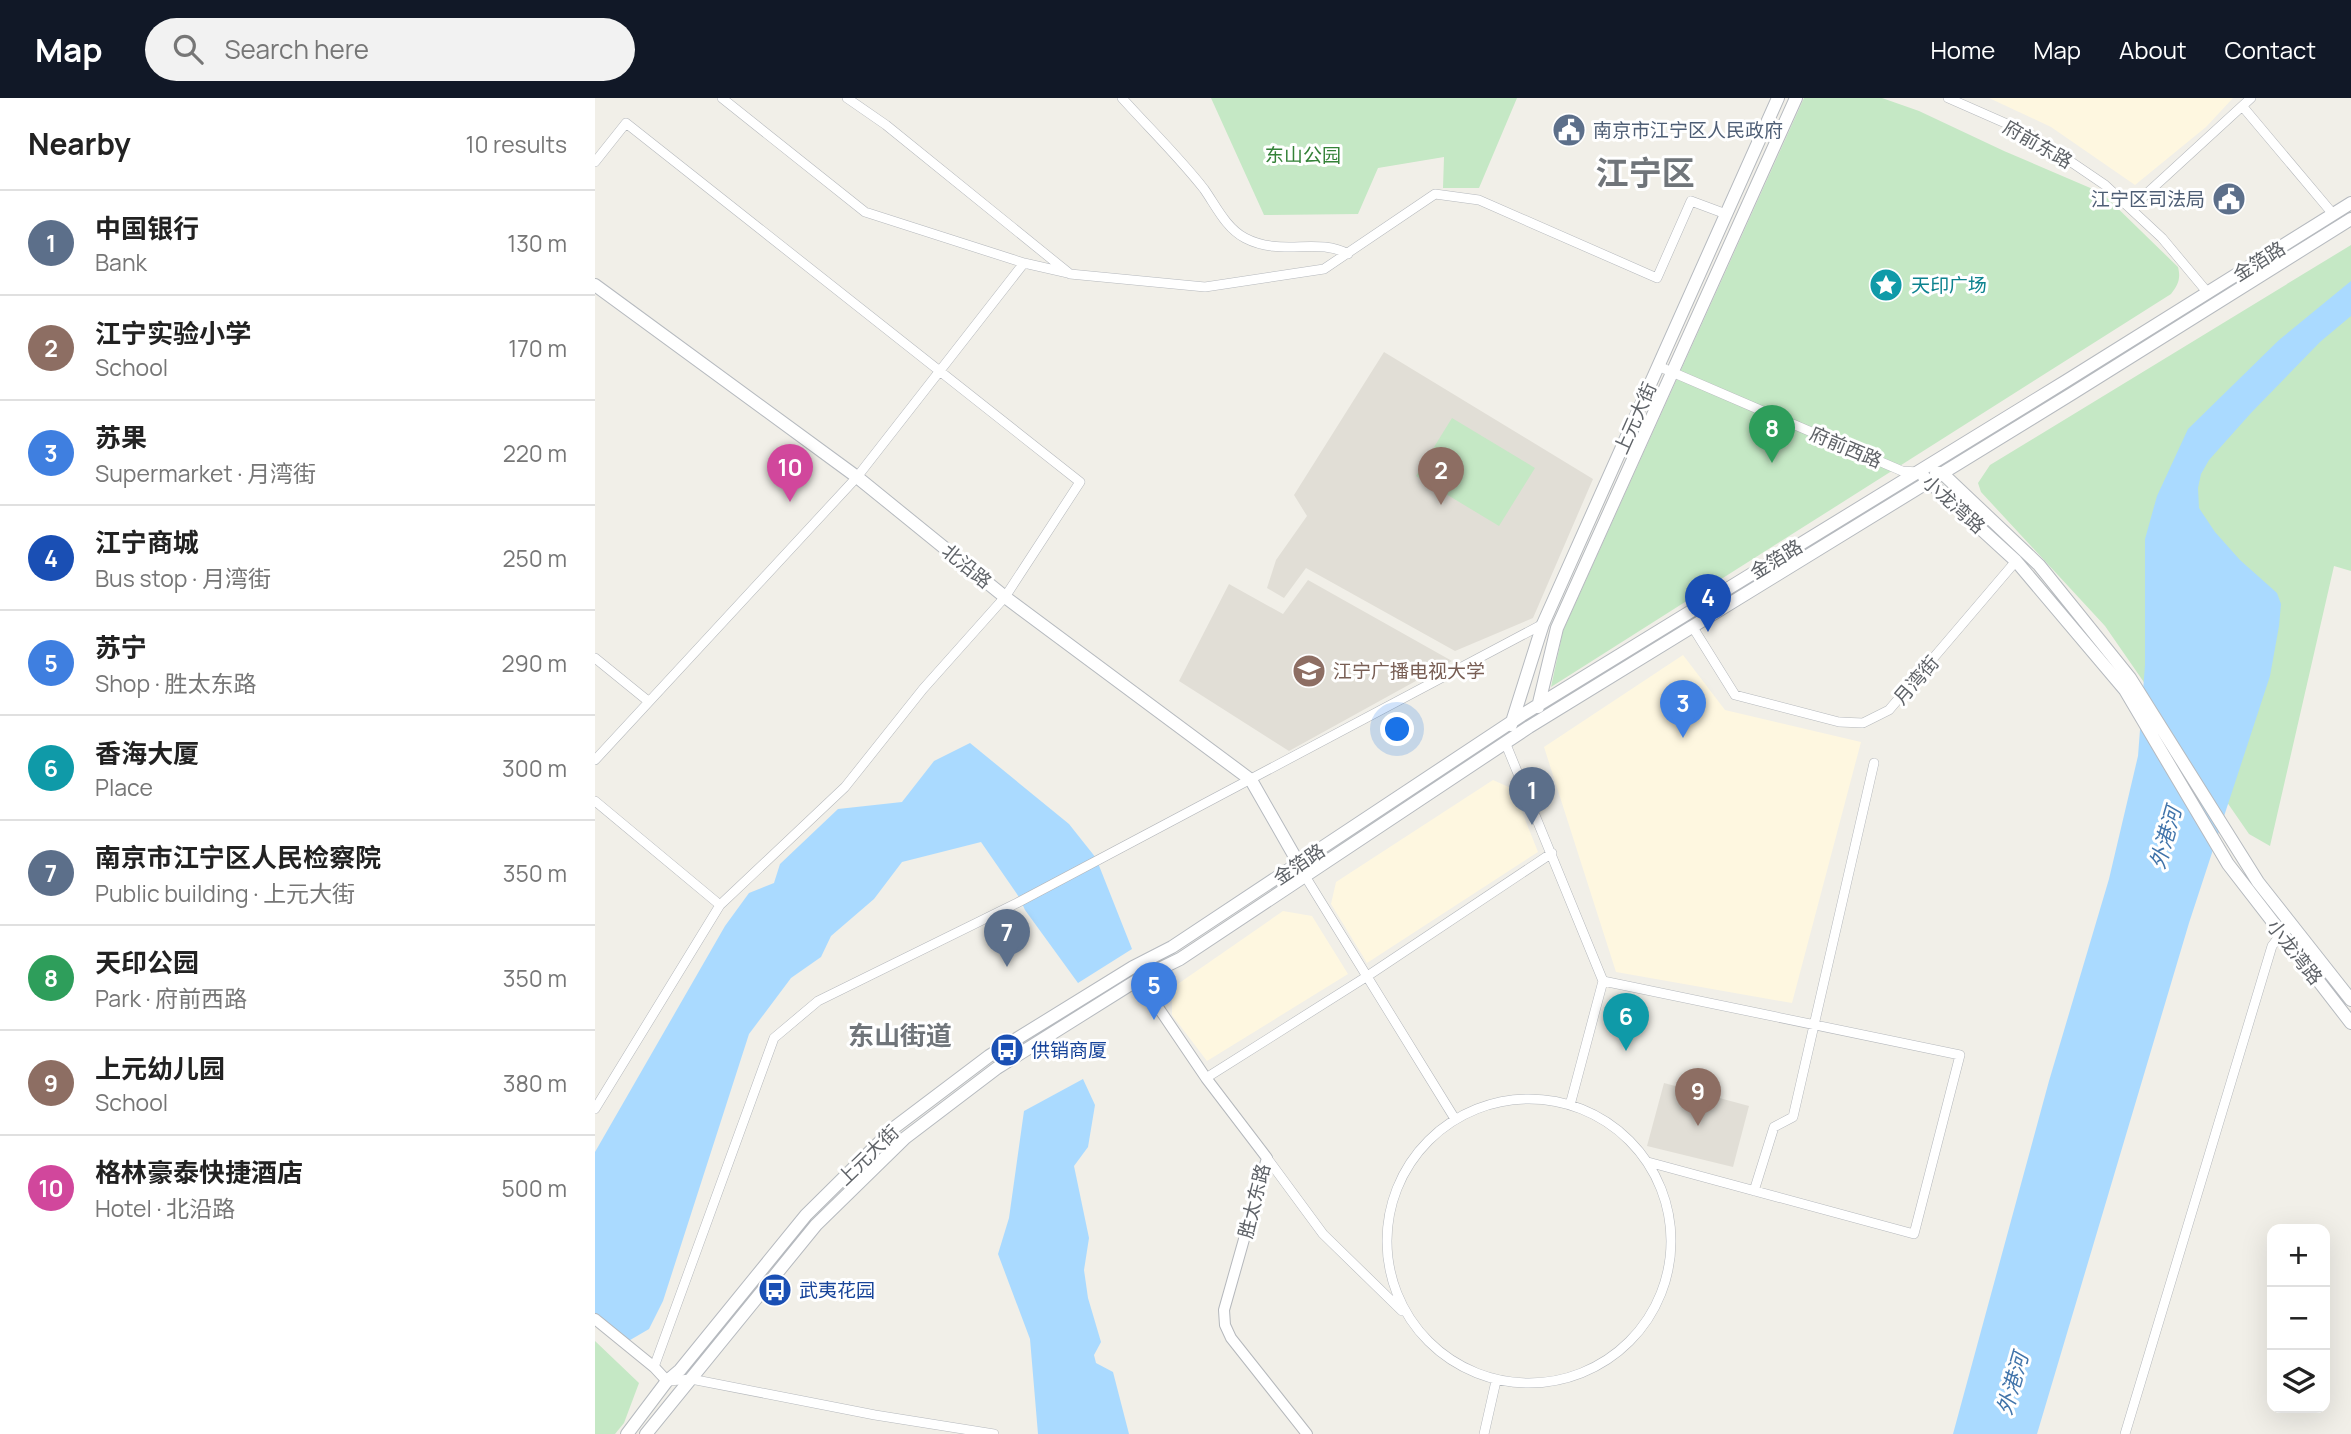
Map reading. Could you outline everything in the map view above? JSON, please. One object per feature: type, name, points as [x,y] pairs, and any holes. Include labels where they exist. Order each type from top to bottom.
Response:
[{"type":"main road","name":"上元大街","points":[[1505,742],[1543,624],[1778,98]]},
{"type":"main road","name":"上元大街","points":[[1529,727],[1539,705],[1557,628],[1796,98]]},
{"type":"main road","name":"金箔路","points":[[1176,953],[1302,870],[1692,626],[2351,203]]},
{"type":"main road","name":"金箔路","points":[[1302,870],[1539,705],[1924,477],[1942,473],[2351,219]]},
{"type":"main road","name":"北沿路","points":[[595,285],[856,477],[1005,597],[1251,780],[1302,870]]},
{"type":"main road","name":"小龙湾路","points":[[1942,473],[2039,565],[2127,684],[2258,882],[2351,1000]]},
{"type":"main road","name":"小龙湾路","points":[[1924,477],[2016,561],[2127,684],[2228,864],[2351,1023]]},
{"type":"main road","name":"上元大街","points":[[646,1434],[816,1225],[905,1138],[997,1068],[1176,953]]},
{"type":"main road","name":"上元大街","points":[[627,1434],[667,1381],[680,1370],[806,1215],[895,1127],[989,1056],[1133,967],[1176,953]]},
{"type":"street","points":[[722,98],[865,212],[1024,263],[1070,274],[1205,287],[1324,269],[1435,194],[1479,200],[1657,278],[1691,201],[1726,214]]},
{"type":"street","points":[[847,98],[886,125],[1070,274]]},
{"type":"street","points":[[1122,98],[1203,189],[1223,218],[1243,237],[1271,248],[1335,247],[1348,254]]},
{"type":"street","name":"府前东路","points":[[1948,98],[2031,135],[2105,185],[2162,238],[2208,293]]},
{"type":"street","points":[[2131,208],[2251,98]]},
{"type":"street","points":[[2243,107],[2333,214]]},
{"type":"street","points":[[595,162],[626,122],[1080,482],[1005,597],[923,689],[845,787],[720,905],[595,1109]]},
{"type":"street","points":[[595,760],[856,477],[1024,263]]},
{"type":"street","name":"府前西路","points":[[1658,366],[1902,471],[1924,477]]},
{"type":"street","name":"月湾街","points":[[1692,626],[1735,695],[1839,722],[1863,723],[1889,710],[2016,561]]},
{"type":"street","points":[[654,1367],[774,1038],[818,1001],[1017,903],[1543,624]]},
{"type":"street","points":[[595,658],[648,701]]},
{"type":"street","points":[[1505,742],[1603,981],[1570,1105]]},
{"type":"street","points":[[1754,1191],[1775,1127],[1793,1117],[1874,763]]},
{"type":"street","points":[[595,801],[720,905]]},
{"type":"street","points":[[1206,1078],[1366,977],[1552,853]]},
{"type":"street","points":[[1302,870],[1455,1119]]},
{"type":"street","points":[[2125,1434],[2272,946],[2281,934],[2293,926]]},
{"type":"street","name":"胜太东路","points":[[1139,979],[1206,1078],[1267,1158],[1224,1310],[1225,1325],[1231,1338],[1307,1434]]},
{"type":"street","points":[[1603,981],[1960,1055],[1914,1234],[1648,1162]]},
{"type":"street","points":[[1267,1158],[1323,1234],[1405,1315],[1429,1345],[1460,1367],[1496,1381],[1544,1384],[1591,1370],[1631,1342],[1658,1302],[1671,1255],[1668,1206],[1648,1162],[1624,1134],[1593,1113],[1570,1105],[1523,1098],[1488,1104],[1455,1119],[1420,1149],[1396,1188],[1386,1233],[1390,1279],[1405,1315]]},
{"type":"street","points":[[595,1319],[654,1367],[667,1381],[691,1379],[875,1415],[995,1434]]},
{"type":"street","points":[[1484,1434],[1496,1381]]},
{"type":"shaded area","points":[[1989,98],[2233,98],[2206,127],[2135,185],[2051,127]]},
{"type":"shaded area","points":[[1384,352],[1593,479],[1533,618],[1455,651],[1306,568],[1284,598],[1267,588],[1276,560],[1307,516],[1294,495]]},
{"type":"shaded area","name":"江宁广播电视大学","points":[[1308,580],[1452,661],[1289,751],[1179,681],[1229,584],[1283,614]]},
{"type":"shaded area","points":[[1683,655],[1725,710],[1861,742],[1792,1003],[1616,972],[1544,747]]},
{"type":"shaded area","points":[[1493,780],[1513,789],[1538,852],[1367,963],[1331,904],[1336,882]]},
{"type":"shaded area","points":[[1283,911],[1312,916],[1348,974],[1207,1061],[1172,1015],[1172,988]]},
{"type":"shaded area","points":[[1664,1083],[1749,1106],[1733,1167],[1647,1146]]},
{"type":"green space","name":"东山公园","points":[[1211,98],[1517,98],[1479,188],[1443,188],[1444,157],[1378,168],[1358,214],[1264,215]]},
{"type":"green space","points":[[1804,98],[1882,98],[1919,111],[2102,193],[2178,267],[2177,285],[2171,294],[1551,687],[1563,631]]},
{"type":"green space","points":[[2351,245],[2351,571],[2334,566],[2270,846],[2249,834],[2105,626],[1981,492],[1978,483],[1990,465]]},
{"type":"green space","points":[[1452,418],[1535,468],[1499,526],[1416,476]]},
{"type":"green space","points":[[595,1341],[639,1383],[624,1423],[615,1434],[595,1434]]},
{"type":"water","name":"外港河","points":[[2351,281],[2351,316],[2320,342],[2251,413],[2209,460],[2201,474],[2198,488],[2199,508],[2215,532],[2240,560],[2277,593],[2281,604],[2279,626],[2270,676],[2189,923],[2037,1434],[1953,1434],[2049,1081],[2109,879],[2138,756],[2145,665],[2145,539],[2157,496],[2188,429],[2279,340]]},
{"type":"water","points":[[970,743],[1069,824],[1096,858],[1132,949],[1078,983],[1025,910],[981,842],[902,862],[874,899],[831,936],[821,957],[791,978],[749,1034],[663,1301],[649,1329],[625,1343],[595,1319],[595,1152],[725,926],[749,893],[774,883],[780,864],[838,809],[902,802],[934,761]]},
{"type":"water","points":[[1083,1079],[1095,1105],[1088,1147],[1074,1166],[1089,1238],[1084,1270],[1088,1298],[1101,1342],[1094,1355],[1096,1363],[1113,1372],[1129,1434],[1038,1434],[1030,1339],[998,1254],[1009,1218],[1024,1111]]},
{"type":"place","name":"南京市江宁区人民政府","points":[[1569,130]]},
{"type":"place","name":"江宁区司法局","points":[[2229,199]]},
{"type":"place","name":"天印广场","points":[[1886,285]]},
{"type":"place","name":"天印公园","points":[[1772,463]]},
{"type":"place","name":"格林豪泰快捷酒店","points":[[790,502]]},
{"type":"place","name":"江宁实验小学","points":[[1441,505]]},
{"type":"place","name":"江宁商城","points":[[1708,632]]},
{"type":"place","name":"江宁广播电视大学","points":[[1309,671]]},
{"type":"place","name":"苏果","points":[[1683,738]]},
{"type":"place","name":"中国银行","points":[[1532,825]]},
{"type":"place","name":"南京市江宁区人民检察院","points":[[1007,967]]},
{"type":"place","name":"苏宁","points":[[1154,1020]]},
{"type":"place","name":"供销商厦","points":[[1007,1050]]},
{"type":"place","name":"香海大厦","points":[[1626,1051]]},
{"type":"place","name":"上元幼儿园","points":[[1698,1126]]},
{"type":"place","name":"武夷花园","points":[[775,1290]]},
{"type":"district","name":"江宁区","points":[[1645,173]]},
{"type":"district","name":"东山街道","points":[[900,1036]]}]
